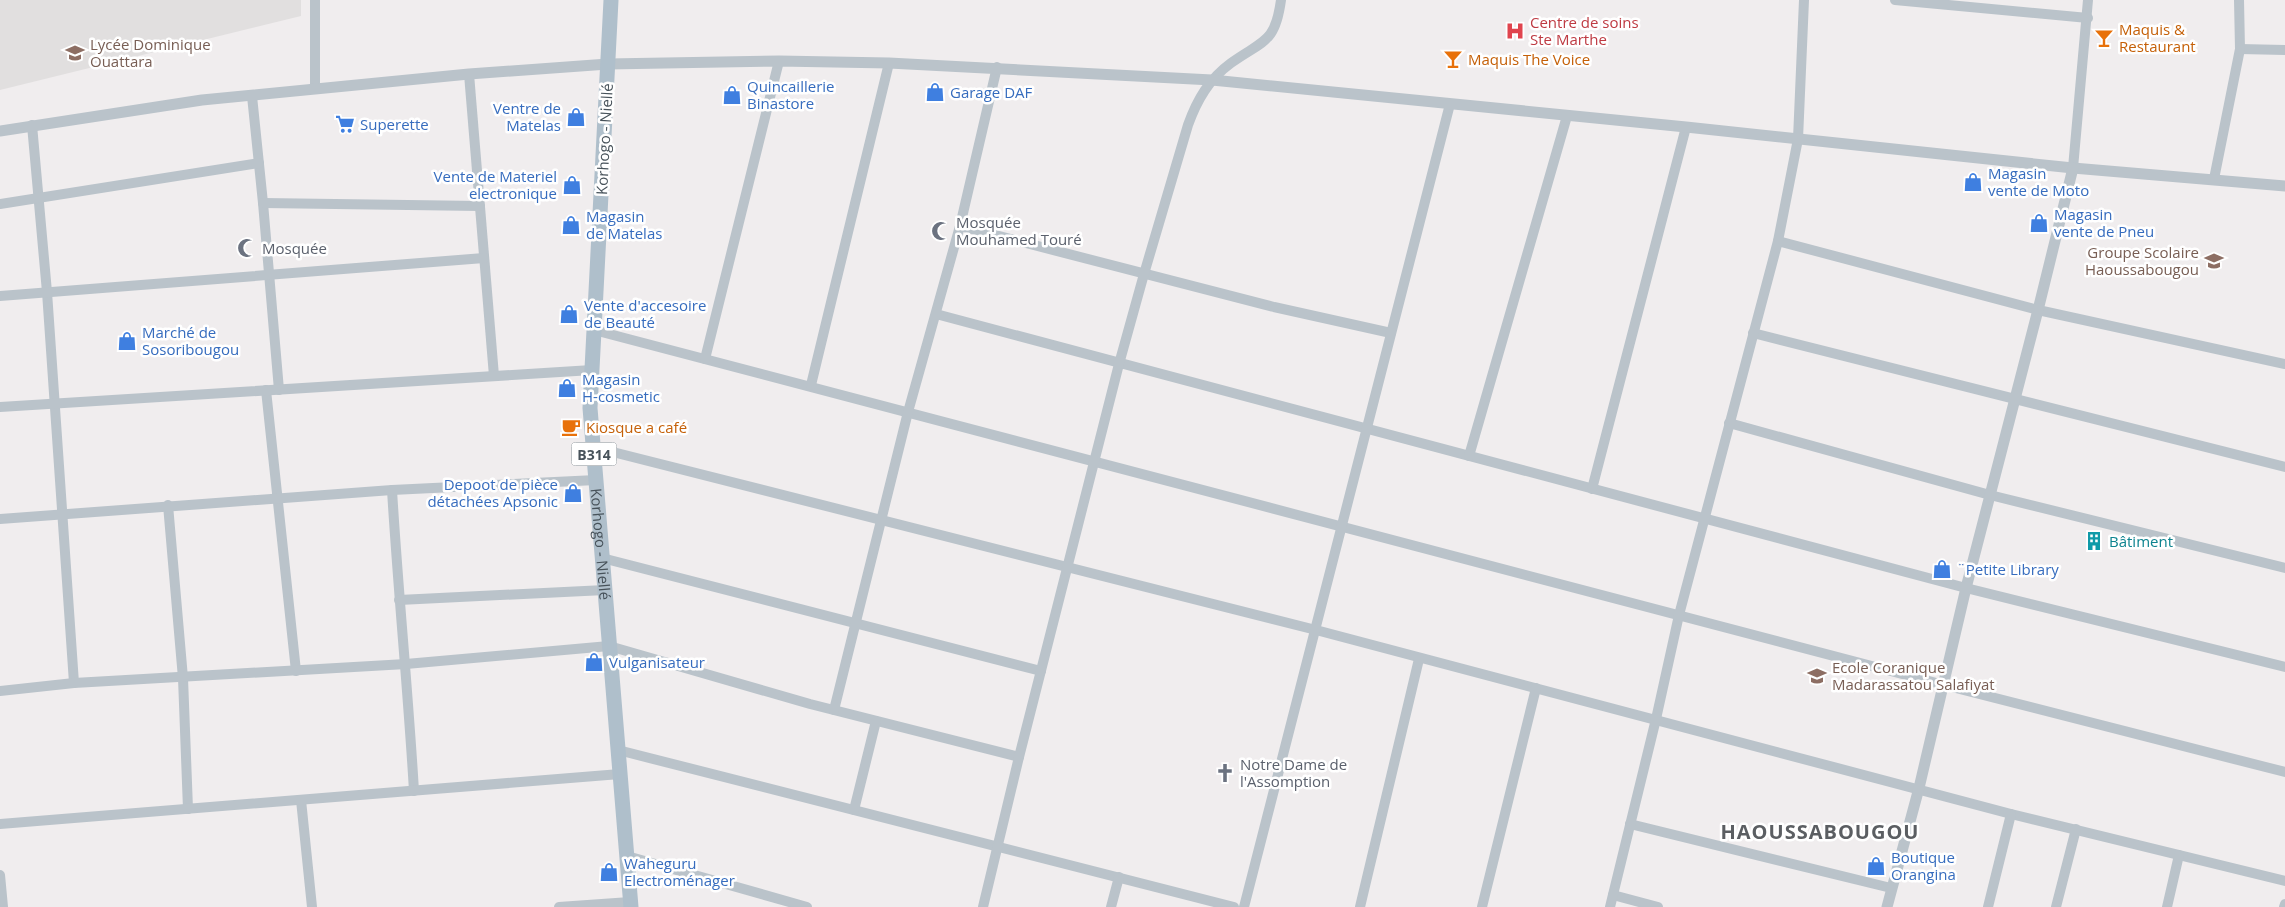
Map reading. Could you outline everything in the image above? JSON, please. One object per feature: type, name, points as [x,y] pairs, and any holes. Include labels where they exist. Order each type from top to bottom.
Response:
[{"type":"main road","name":"Korhogo - Niellé","points":[[611,0],[590,408],[631,905]]},
{"type":"street","points":[[315,0],[315,88]]},
{"type":"street","points":[[984,907],[1019,757],[1120,364],[1144,274],[1197,102],[1212,80],[1231,63],[1260,46],[1273,32],[1282,0]]},
{"type":"street","points":[[1610,907],[1656,719],[1679,615],[1706,519],[1729,423],[1778,240],[1798,139],[1804,0]]},
{"type":"street","points":[[1895,0],[1942,2],[2088,18]]},
{"type":"street","points":[[1887,907],[1919,788],[1966,588],[2073,168],[2088,18],[2088,0]]},
{"type":"street","points":[[2214,179],[2240,49],[2239,0]]},
{"type":"street","points":[[2240,49],[2285,50]]},
{"type":"street","points":[[705,359],[778,61]]},
{"type":"street","points":[[0,131],[202,100],[469,74],[608,64],[778,61],[889,63],[998,67],[1212,80],[2073,168],[2285,186]]},
{"type":"street","points":[[811,385],[889,63]]},
{"type":"street","points":[[834,710],[857,624],[908,412],[960,226],[998,67]]},
{"type":"street","points":[[469,74],[494,376]]},
{"type":"street","points":[[252,96],[279,390]]},
{"type":"street","points":[[1244,907],[1450,104]]},
{"type":"street","points":[[1469,456],[1567,116]]},
{"type":"street","points":[[32,125],[47,292],[74,683]]},
{"type":"street","points":[[1592,489],[1686,127]]},
{"type":"street","points":[[0,204],[259,163]]},
{"type":"street","points":[[263,204],[480,206]]},
{"type":"street","points":[[960,226],[1274,307],[1392,333]]},
{"type":"street","points":[[1778,240],[2038,310],[2285,364]]},
{"type":"street","points":[[0,296],[484,258]]},
{"type":"street","points":[[936,314],[1966,588],[2285,667]]},
{"type":"street","points":[[594,330],[811,385],[1944,685],[2285,772]]},
{"type":"street","points":[[1753,333],[2285,467]]},
{"type":"street","points":[[0,407],[592,370]]},
{"type":"street","points":[[266,390],[296,671]]},
{"type":"street","points":[[1729,423],[1990,495],[2285,568]]},
{"type":"street","points":[[593,447],[1316,630],[1419,659],[1656,719],[2011,814],[2285,881]]},
{"type":"street","points":[[0,519],[168,505],[392,490],[596,480]]},
{"type":"street","points":[[392,490],[414,791]]},
{"type":"street","points":[[168,505],[183,678],[188,809]]},
{"type":"street","points":[[602,558],[1041,671]]},
{"type":"street","points":[[399,600],[605,590]]},
{"type":"street","points":[[0,691],[74,683],[406,664],[610,646],[834,710],[1019,757]]},
{"type":"street","points":[[1360,907],[1419,659]]},
{"type":"street","points":[[1482,907],[1536,688]]},
{"type":"street","points":[[854,810],[876,720]]},
{"type":"street","points":[[618,750],[1234,907]]},
{"type":"street","points":[[0,824],[620,774]]},
{"type":"street","points":[[301,800],[312,907]]},
{"type":"street","points":[[1988,907],[2011,814]]},
{"type":"street","points":[[1630,824],[1891,888]]},
{"type":"street","points":[[2056,907],[2076,829]]},
{"type":"street","points":[[2166,907],[2179,855]]},
{"type":"street","points":[[626,856],[807,907]]},
{"type":"street","points":[[0,875],[3,907]]},
{"type":"street","points":[[1111,907],[1119,877]]},
{"type":"street","points":[[1613,895],[1658,907]]},
{"type":"street","points":[[559,907],[631,905]]},
{"type":"shaded area","name":"Lycée Dominique Ouattara","points":[[0,0],[301,0],[301,16],[0,90]]},
{"type":"place","name":"Centre de soins Ste Marthe","points":[[1515,31]]},
{"type":"place","name":"Maquis & Restaurant","points":[[2104,38]]},
{"type":"place","name":"Lycée Dominique Ouattara","points":[[75,53]]},
{"type":"place","name":"Maquis The Voice","points":[[1453,59]]},
{"type":"place","name":"Garage DAF","points":[[935,92]]},
{"type":"place","name":"Quincaillerie Binastore","points":[[732,95]]},
{"type":"place","name":"Ventre de Matelas","points":[[576,117]]},
{"type":"place","name":"Superette","points":[[345,124]]},
{"type":"place","name":"Magasin vente de Moto","points":[[1973,182]]},
{"type":"place","name":"Vente de Materiel electronique","points":[[572,185]]},
{"type":"place","name":"Magasin vente de Pneu","points":[[2039,223]]},
{"type":"place","name":"Magasin de Matelas","points":[[571,225]]},
{"type":"place","name":"Mosquée Mouhamed Touré","points":[[941,231]]},
{"type":"place","name":"Mosquée","points":[[247,248]]},
{"type":"place","name":"Groupe Scolaire Haoussabougou","points":[[2214,261]]},
{"type":"place","name":"Vente d'accesoire de Beauté","points":[[569,314]]},
{"type":"place","name":"Marché de Sosoribougou","points":[[127,341]]},
{"type":"place","name":"Magasin H-cosmetic","points":[[567,388]]},
{"type":"place","name":"Kiosque a café","points":[[571,427]]},
{"type":"place","name":"Depoot de pièce détachées Apsonic","points":[[573,493]]},
{"type":"place","name":"Bâtiment","points":[[2094,541]]},
{"type":"place","name":"¨Petite Library","points":[[1942,569]]},
{"type":"place","name":"Vulganisateur","points":[[594,662]]},
{"type":"place","name":"Ecole Coranique Madarassatou Salafiyat","points":[[1817,676]]},
{"type":"place","name":"Notre Dame de l'Assomption","points":[[1225,773]]},
{"type":"place","name":"Boutique Orangina","points":[[1876,866]]},
{"type":"place","name":"Waheguru Electroménager","points":[[609,872]]},
{"type":"district","name":"HAOUSSABOUGOU","points":[[1820,831]]}]
